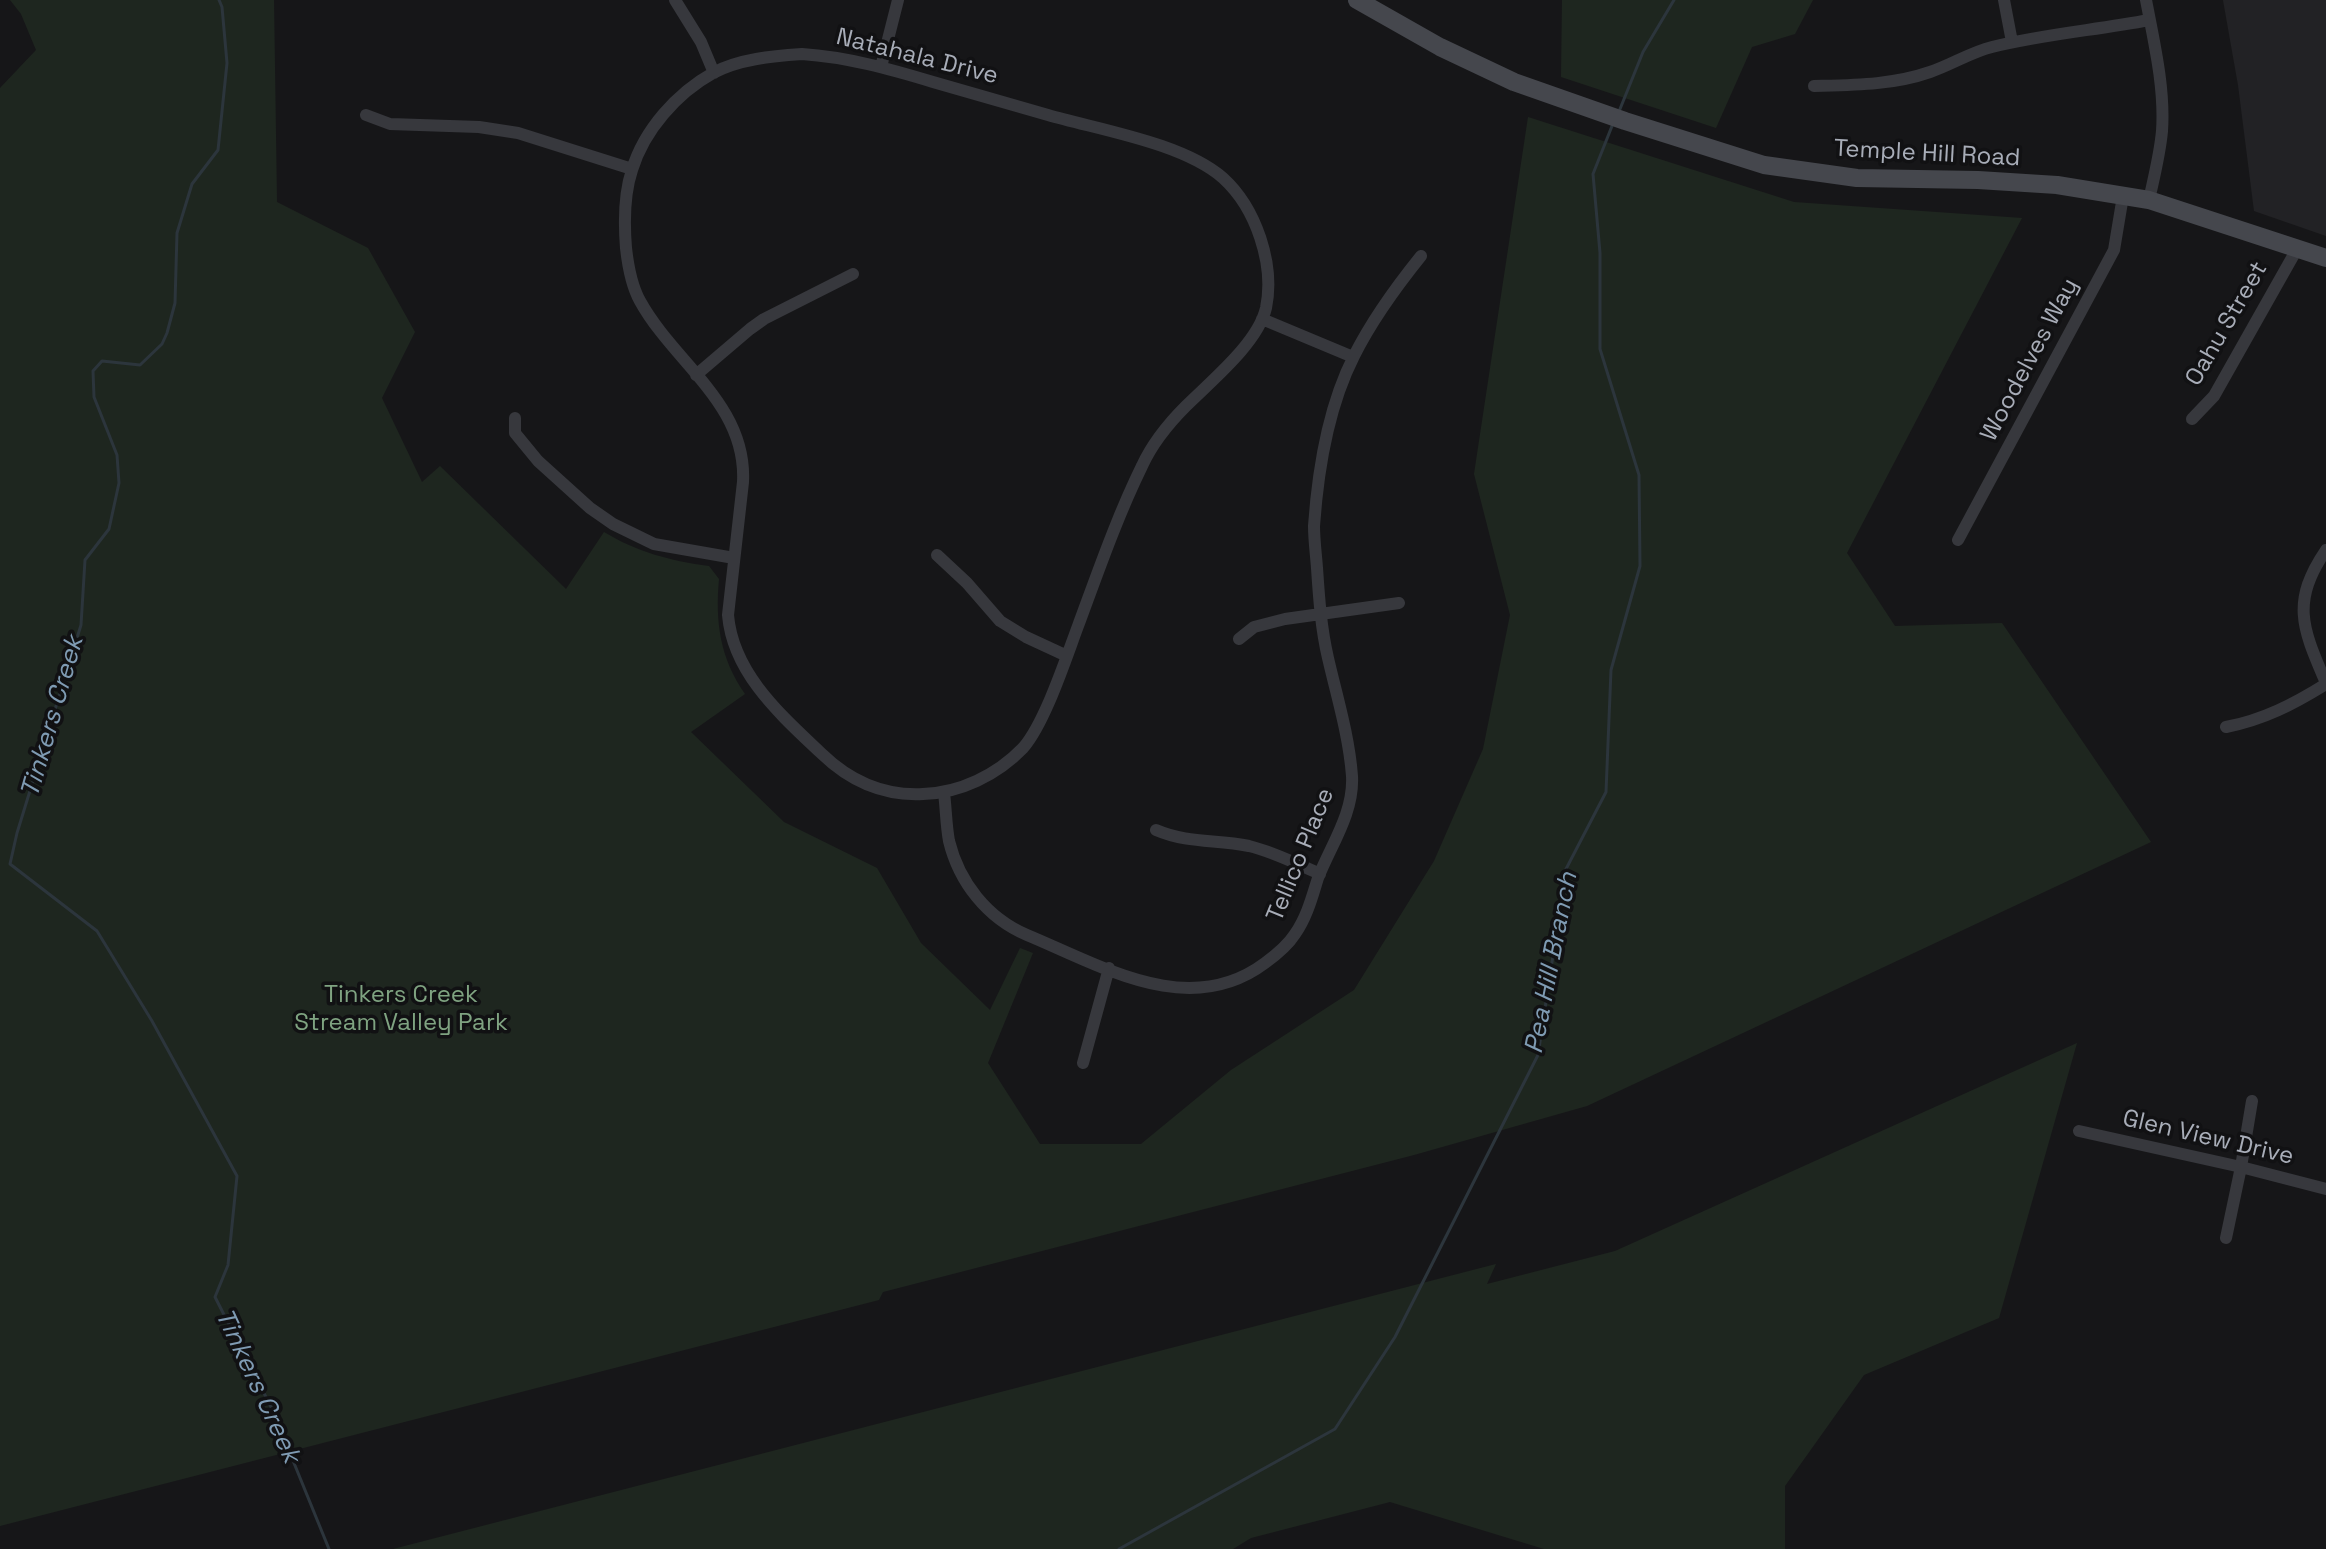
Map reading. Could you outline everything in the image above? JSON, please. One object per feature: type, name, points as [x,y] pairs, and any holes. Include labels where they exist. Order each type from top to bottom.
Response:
[{"type":"main road","name":"Temple Hill Road","points":[[1357,0],[1440,47],[1514,82],[1764,165],[1857,178],[2057,185],[2149,200],[2326,258]]},
{"type":"street","points":[[675,0],[701,42],[714,73]]},
{"type":"street","points":[[881,67],[898,0]]},
{"type":"street","points":[[2004,0],[2012,42]]},
{"type":"street","points":[[2146,0],[2161,90],[2162,116],[2162,134],[2149,200]]},
{"type":"street","points":[[1814,86],[1907,80],[1985,48],[2149,20]]},
{"type":"street","name":"Natahala Drive","points":[[802,54],[881,67],[1186,156],[1206,165],[1238,193],[1257,224],[1267,278],[1266,307],[1262,319],[1245,346],[1183,408],[1149,451],[1031,737],[1021,750],[982,779],[944,793],[906,794],[884,790],[854,779],[832,764],[773,705],[745,668],[729,630],[744,469],[738,443],[715,394],[696,375],[639,300],[628,265],[625,233],[632,169],[649,134],[665,112],[685,93],[714,73],[772,57],[802,54]]},
{"type":"street","points":[[366,115],[390,124],[479,127],[518,133],[632,169]]},
{"type":"street","name":"Woodelves Way","points":[[1958,540],[2114,250],[2123,196]]},
{"type":"street","name":"Oahu Street","points":[[2192,419],[2214,396],[2297,249]]},
{"type":"street","name":"Tellico Place","points":[[944,793],[949,839],[964,879],[986,908],[1022,933],[1157,986],[1171,988],[1203,988],[1242,978],[1269,960],[1295,935],[1350,803],[1352,779],[1347,740],[1320,613],[1314,530],[1318,484],[1333,413],[1353,357],[1396,286],[1421,256]]},
{"type":"street","points":[[696,375],[764,319],[853,274]]},
{"type":"street","points":[[1262,319],[1353,357]]},
{"type":"street","points":[[515,418],[515,433],[538,461],[590,508],[613,524],[654,544],[734,558]]},
{"type":"street","points":[[2226,727],[2276,712],[2326,684],[2303,618],[2307,586],[2326,550]]},
{"type":"street","points":[[937,555],[1000,621],[1067,656]]},
{"type":"street","points":[[1239,639],[1254,627],[1270,622],[1399,603]]},
{"type":"street","points":[[1156,830],[1176,838],[1249,847],[1320,874]]},
{"type":"street","points":[[1083,1063],[1109,968]]},
{"type":"street","points":[[2226,1238],[2252,1101]]},
{"type":"street","name":"Glen View Drive","points":[[2079,1131],[2326,1189]]},
{"type":"shaded area","points":[[2223,0],[2326,0],[2326,236],[2254,211],[2238,85]]},
{"type":"green space","name":"Tinkers Creek Stream Valley Park","points":[[10,0],[274,0],[277,202],[368,248],[415,332],[382,398],[422,482],[440,466],[566,589],[604,532],[655,555],[709,566],[719,579],[721,639],[730,667],[745,694],[691,732],[784,822],[877,868],[921,943],[990,1010],[1020,948],[1033,953],[988,1063],[1040,1144],[1141,1144],[1231,1070],[1354,990],[1434,861],[1483,749],[1510,615],[1474,474],[1528,117],[1794,202],[2022,218],[1847,553],[1895,626],[2002,623],[2151,842],[1587,1106],[1414,1155],[883,1292],[879,1300],[0,1526],[0,88],[36,50],[21,14]]},
{"type":"green space","points":[[1562,0],[1813,0],[1795,34],[1752,47],[1716,128],[1561,77]]},
{"type":"green space","points":[[2077,1043],[1999,1318],[1864,1375],[1785,1486],[1785,1549],[1544,1549],[1390,1502],[1251,1538],[1233,1549],[393,1549],[1496,1264],[1487,1284],[1615,1251]]},
{"type":"waterway","name":"Tinkers Creek","points":[[219,0],[227,63],[218,150],[192,184],[177,233],[175,303],[167,333],[162,344],[140,365],[102,361],[93,371],[94,397],[117,455],[119,483],[109,529],[85,560],[81,625],[10,864],[97,931],[152,1021],[237,1176],[228,1265],[215,1297],[272,1409],[329,1549]]},
{"type":"waterway","name":"Pea Hill Branch","points":[[1620,109],[1643,52],[1674,0]]},
{"type":"waterway","name":"Pea Hill Branch","points":[[1119,1549],[1335,1429],[1395,1337],[1538,1055],[1566,869],[1606,792],[1611,670],[1640,566],[1639,475],[1600,349],[1600,253],[1593,174],[1612,126]]}]
